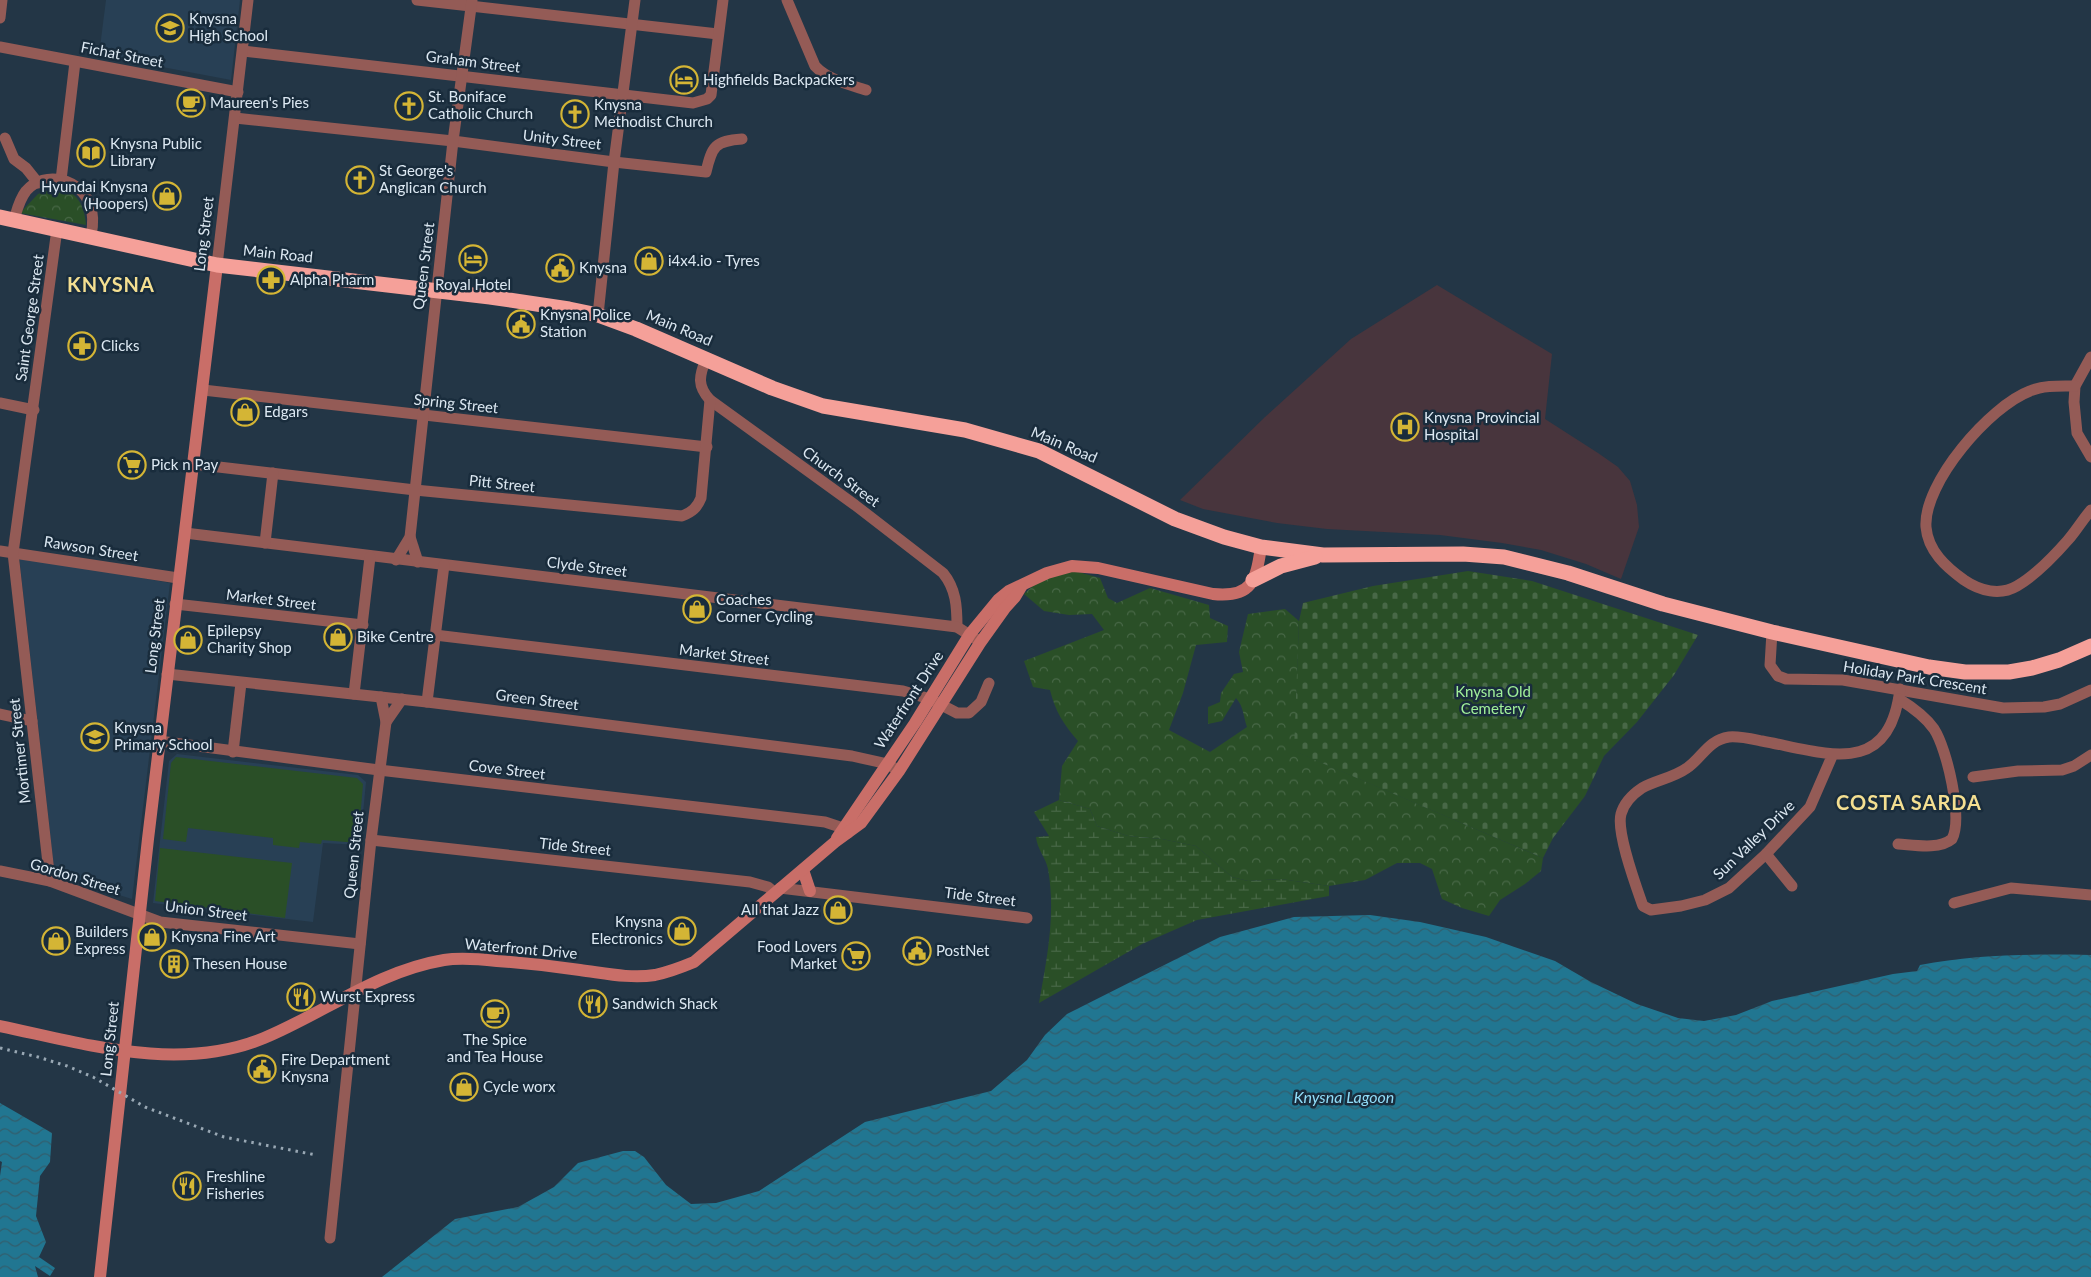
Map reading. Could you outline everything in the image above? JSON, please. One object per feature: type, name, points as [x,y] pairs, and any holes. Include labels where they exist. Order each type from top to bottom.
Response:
[{"type":"highway","name":"Main Road","points":[[7,218],[217,265],[437,290],[570,309],[598,315],[636,328],[772,388],[823,406],[965,430],[1039,451],[1175,519],[1224,537],[1261,547],[1323,555]]},
{"type":"highway","points":[[1253,580],[1281,566],[1323,555],[1463,554],[1504,557],[1552,569],[1663,604],[1772,632],[1929,667],[1991,673],[2032,668],[2059,660],[2091,646]]},
{"type":"street","points":[[0,18],[2,0]]},
{"type":"street","name":"Long Street","points":[[100,1277],[159,741],[203,390],[248,0]]},
{"type":"street","points":[[417,0],[472,3],[632,26],[718,34],[723,0]]},
{"type":"street","points":[[598,315],[614,162],[636,0]]},
{"type":"street","points":[[787,0],[815,66],[820,71],[837,80],[866,90]]},
{"type":"street","name":"Queen Street","points":[[418,562],[410,537],[454,141],[472,3]]},
{"type":"street","name":"Graham Street","points":[[243,51],[624,96],[700,102],[711,95],[718,34]]},
{"type":"street","name":"Fichat Street","points":[[0,47],[238,92]]},
{"type":"street","points":[[61,180],[76,62]]},
{"type":"street","name":"Unity Street","points":[[235,118],[454,141],[706,172],[709,157],[718,144],[725,141],[742,139]]},
{"type":"street","points":[[5,138],[14,159],[26,168],[38,183]]},
{"type":"street","points":[[7,218],[28,190],[38,183],[49,179],[61,180],[71,183],[87,197],[91,207],[91,236]]},
{"type":"street","name":"Saint George Street","points":[[34,410],[57,229]]},
{"type":"street","points":[[2091,357],[2075,386],[2077,433],[2091,458]]},
{"type":"street","points":[[706,359],[700,380],[704,393],[710,400]]},
{"type":"street","points":[[2075,386],[2049,386],[2030,390],[1996,412],[1962,446],[1950,465],[1928,508],[1926,528],[1928,540],[1936,555],[1949,569],[1977,588],[1994,592],[2006,591],[2017,586],[2034,573],[2068,541],[2091,510]]},
{"type":"street","name":"Spring Street","points":[[203,390],[423,416],[707,446]]},
{"type":"street","name":"Pitt Street","points":[[194,464],[415,490],[682,516],[690,513],[698,506],[701,498],[710,400]]},
{"type":"street","name":"Church Street","points":[[710,400],[855,505],[944,573],[950,582],[954,594],[957,607],[957,626]]},
{"type":"street","points":[[0,403],[34,410]]},
{"type":"street","name":"Mortimer Street","points":[[34,410],[13,553],[50,881]]},
{"type":"street","points":[[265,543],[273,473]]},
{"type":"street","name":"Clyde Street","points":[[185,533],[370,557],[957,626],[980,643]]},
{"type":"street","name":"Queen Street","points":[[396,560],[410,537]]},
{"type":"street","points":[[1253,580],[1261,547]]},
{"type":"street","name":"Rawson Street","points":[[0,550],[178,578]]},
{"type":"street","points":[[354,694],[370,557]]},
{"type":"street","points":[[427,702],[444,565]]},
{"type":"street","name":"Waterfront Drive","points":[[845,831],[861,823],[899,771],[970,634],[998,600],[1009,591],[1047,573],[1072,566],[1098,568],[1228,596],[1238,594],[1250,585],[1253,580]]},
{"type":"street","name":"Waterfront Drive","points":[[0,1026],[124,1051],[176,1055],[218,1052],[263,1038],[356,991],[393,976],[445,960],[475,959],[632,976],[654,975],[694,962],[803,870],[845,831],[888,764],[1015,597],[1021,586]]},
{"type":"street","name":"Market Street","points":[[176,604],[363,625]]},
{"type":"street","name":"Holiday Park Crescent","points":[[1772,632],[1770,665],[1778,676],[1786,679],[1843,680],[1899,694],[1975,704],[2026,708],[2060,704],[2091,690]]},
{"type":"street","name":"Market Street","points":[[435,635],[903,691],[935,702],[956,713],[969,713],[981,702],[989,683]]},
{"type":"street","name":"Green Street","points":[[167,674],[402,699],[852,756],[888,764],[899,771]]},
{"type":"street","points":[[233,752],[241,683]]},
{"type":"street","points":[[1898,844],[1923,846],[1941,844],[1952,839],[1955,830],[1951,781],[1940,740],[1928,721],[1899,694]]},
{"type":"street","name":"Sun Valley Drive","points":[[1833,754],[1810,808],[1766,854],[1729,888],[1716,896],[1680,906],[1651,910],[1643,906],[1622,836],[1620,816],[1623,806],[1632,796],[1654,782],[1670,778],[1690,767],[1712,743],[1728,737],[1750,739],[1833,754],[1855,753],[1868,750],[1884,738],[1899,694]]},
{"type":"street","name":"Queen Street","points":[[330,1238],[371,840],[386,722],[381,697]]},
{"type":"street","name":"Queen Street","points":[[386,722],[402,699]]},
{"type":"street","points":[[0,714],[32,721]]},
{"type":"street","name":"Cove Street","points":[[159,741],[379,770],[826,822],[845,831]]},
{"type":"street","points":[[1973,776],[2018,771],[2062,770],[2074,766],[2091,755]]},
{"type":"street","name":"Tide Street","points":[[371,840],[750,882],[777,890],[810,891],[1027,918]]},
{"type":"street","points":[[1766,854],[1792,886]]},
{"type":"street","points":[[803,870],[810,891]]},
{"type":"street","name":"Gordon Street","points":[[0,871],[50,881],[139,914]]},
{"type":"street","points":[[1954,904],[2011,888],[2091,894]]},
{"type":"street","name":"Union Street","points":[[139,914],[160,922],[360,944]]},
{"type":"shaded area","name":"Knysna High School","points":[[106,0],[240,0],[231,80],[99,55]]},
{"type":"shaded area","name":"Knysna Provincial Hospital","points":[[1437,285],[1552,354],[1545,419],[1618,467],[1630,481],[1637,505],[1639,527],[1621,579],[1586,564],[1541,550],[1502,543],[1440,535],[1327,529],[1277,523],[1203,509],[1180,500],[1265,417],[1351,339]]},
{"type":"shaded area","name":"Knysna Primary School","points":[[19,556],[170,583],[132,899],[64,878],[54,868]]},
{"type":"shaded area","name":"Knysna Primary School","points":[[177,754],[358,775],[366,782],[360,845],[323,843],[313,922],[153,903],[169,761]]},
{"type":"green space","points":[[56,188],[70,192],[75,196],[84,211],[86,225],[20,213],[38,194]]},
{"type":"green space","points":[[1071,570],[1100,578],[1108,598],[1117,603],[1150,588],[1209,605],[1210,618],[1228,626],[1227,642],[1196,645],[1183,693],[1169,730],[1210,752],[1247,727],[1242,708],[1236,698],[1222,721],[1208,724],[1208,707],[1220,702],[1221,693],[1234,674],[1243,672],[1239,652],[1248,614],[1285,609],[1299,621],[1295,751],[1543,858],[1541,871],[1500,900],[1489,916],[1462,908],[1442,899],[1432,869],[1420,863],[1397,863],[1365,880],[1329,886],[1281,879],[1248,881],[1232,877],[1196,846],[1162,839],[1128,836],[1097,826],[1090,809],[1059,800],[1062,766],[1078,741],[1061,717],[1050,690],[1033,687],[1024,661],[1104,630],[1092,614],[1069,615],[1044,611],[1024,594],[1037,582]]},
{"type":"green space","name":"Knysna Old Cemetery","points":[[1468,571],[1532,581],[1698,635],[1674,675],[1637,722],[1604,756],[1585,796],[1553,838],[1543,858],[1294,751],[1299,621],[1303,603],[1373,586]]},
{"type":"green space","points":[[176,757],[357,778],[363,784],[358,843],[322,840],[321,844],[300,842],[299,848],[273,845],[273,838],[188,828],[186,842],[163,839],[171,763]]},
{"type":"green space","points":[[1059,800],[1090,809],[1097,826],[1128,836],[1162,839],[1196,846],[1232,877],[1248,881],[1281,879],[1329,886],[1329,896],[1197,920],[1142,944],[1039,1003],[1050,936],[1051,903],[1048,869],[1036,837],[1049,836],[1034,812]]},
{"type":"green space","points":[[160,848],[292,863],[285,918],[155,901]]},
{"type":"water","name":"Knysna Lagoon","points":[[1370,915],[1420,922],[1486,937],[1555,961],[1591,982],[1637,1004],[1678,1018],[1704,1021],[1736,1015],[1772,1001],[1893,974],[1917,971],[1920,965],[1941,961],[2005,956],[2091,955],[2091,1277],[382,1277],[455,1219],[518,1207],[554,1187],[578,1163],[623,1151],[635,1151],[644,1157],[666,1185],[691,1204],[716,1203],[759,1191],[865,1122],[991,1091],[1027,1060],[1045,1035],[1067,1014],[1220,937],[1294,917]]},
{"type":"water","points":[[0,1103],[52,1133],[50,1162],[40,1176],[36,1216],[46,1242],[39,1257],[55,1268],[50,1276],[35,1266],[38,1277],[0,1277],[0,1176],[2,1162],[0,1161]]},
{"type":"railway","points":[[0,1048],[67,1066],[93,1077],[145,1107],[224,1137],[316,1155]]},
{"type":"place","name":"Knysna High School","points":[[170,28]]},
{"type":"place","name":"Highfields Backpackers","points":[[684,80]]},
{"type":"place","name":"Maureen's Pies","points":[[191,103]]},
{"type":"place","name":"St. Boniface Catholic Church","points":[[409,106]]},
{"type":"place","name":"Knysna Methodist Church","points":[[575,114]]},
{"type":"place","name":"Knysna Public Library","points":[[91,153]]},
{"type":"place","name":"St George's Anglican Church","points":[[360,180]]},
{"type":"place","name":"Hyundai Knysna (Hoopers)","points":[[167,196]]},
{"type":"place","name":"Royal Hotel","points":[[473,259]]},
{"type":"place","name":"i4x4.io - Tyres","points":[[649,261]]},
{"type":"place","name":"Knysna","points":[[560,268]]},
{"type":"place","name":"Alpha Pharm","points":[[271,280]]},
{"type":"place","name":"Knysna Police Station","points":[[521,324]]},
{"type":"place","name":"Clicks","points":[[82,346]]},
{"type":"place","name":"Edgars","points":[[245,412]]},
{"type":"place","name":"Knysna Provincial Hospital","points":[[1405,427]]},
{"type":"place","name":"Pick n Pay","points":[[132,465]]},
{"type":"place","name":"Coaches Corner Cycling","points":[[697,609]]},
{"type":"place","name":"Bike Centre","points":[[338,637]]},
{"type":"place","name":"Epilepsy Charity Shop","points":[[188,640]]},
{"type":"place","name":"Knysna Primary School","points":[[95,737]]},
{"type":"place","name":"All that Jazz","points":[[838,910]]},
{"type":"place","name":"Knysna Electronics","points":[[682,931]]},
{"type":"place","name":"Knysna Fine Art","points":[[152,937]]},
{"type":"place","name":"Builders Express","points":[[56,941]]},
{"type":"place","name":"PostNet","points":[[917,951]]},
{"type":"place","name":"Food Lovers Market","points":[[856,956]]},
{"type":"place","name":"Thesen House","points":[[174,964]]},
{"type":"place","name":"Wurst Express","points":[[301,997]]},
{"type":"place","name":"Sandwich Shack","points":[[593,1004]]},
{"type":"place","name":"The Spice and Tea House","points":[[495,1014]]},
{"type":"place","name":"Fire Department Knysna","points":[[262,1069]]},
{"type":"place","name":"Cycle worx","points":[[464,1087]]},
{"type":"place","name":"Freshline Fisheries","points":[[187,1186]]},
{"type":"district","name":"KNYSNA","points":[[111,285]]},
{"type":"district","name":"COSTA SARDA","points":[[1909,803]]}]
